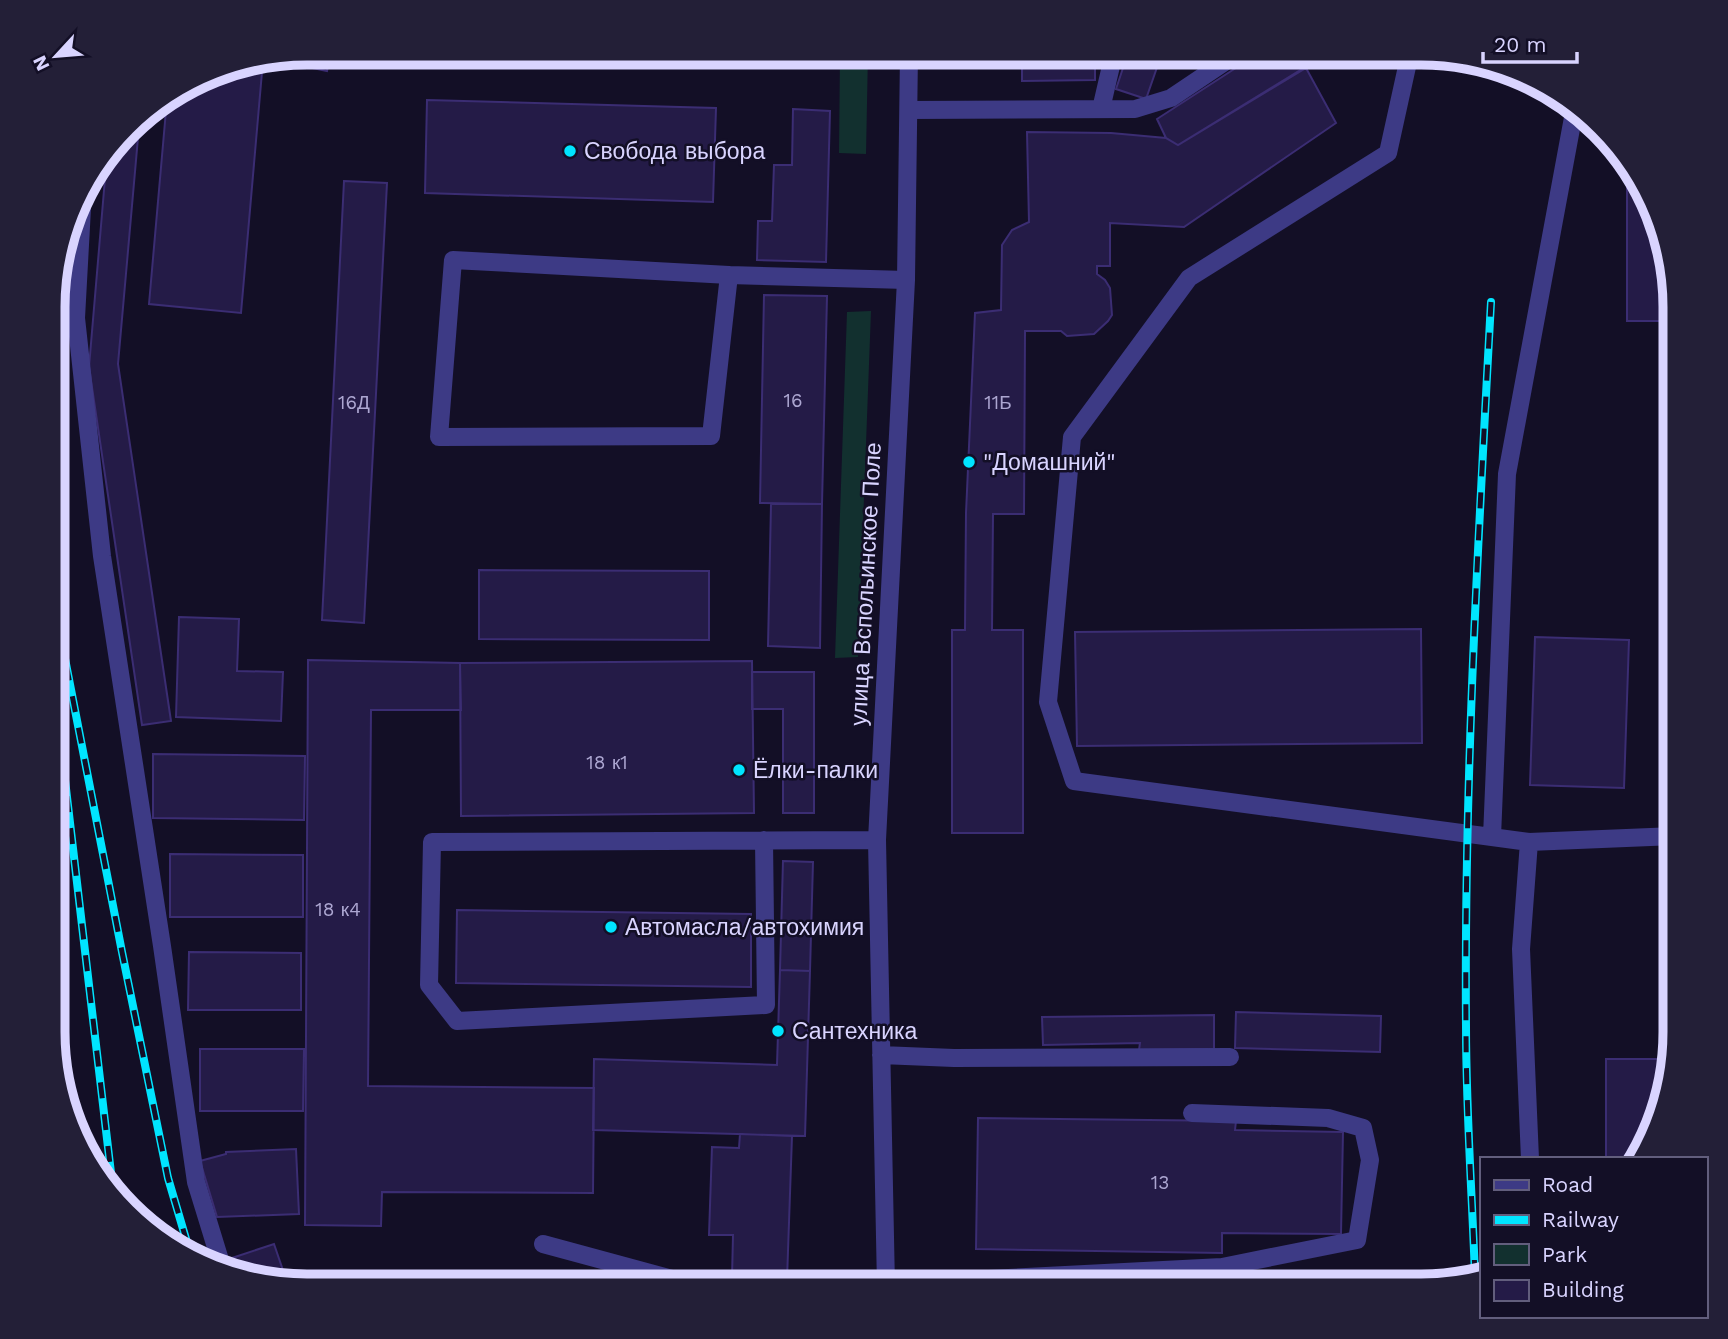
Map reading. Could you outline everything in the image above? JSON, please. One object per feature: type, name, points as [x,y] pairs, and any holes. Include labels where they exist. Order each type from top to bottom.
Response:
[{"type":"street","name":"улица Вспольинское Поле","points":[[886,1274],[877,840],[906,280],[909,65]]},
{"type":"street","points":[[1101,109],[1111,65]]},
{"type":"street","points":[[909,110],[1135,109],[1171,98],[1220,65]]},
{"type":"street","points":[[1407,65],[1388,153],[1189,278],[1072,437],[1048,702],[1074,782],[1529,842],[1663,836]]},
{"type":"street","points":[[1492,837],[1507,474],[1573,119]]},
{"type":"street","points":[[81,221],[76,318],[102,556],[196,1182],[219,1258]]},
{"type":"street","points":[[729,275],[711,436],[439,437],[453,260],[729,275],[906,280]]},
{"type":"street","points":[[764,840],[766,1005],[457,1021],[429,985],[432,842],[764,840],[877,840]]},
{"type":"street","points":[[1529,842],[1521,949],[1530,1157]]},
{"type":"street","points":[[881,1055],[954,1058],[1230,1057]]},
{"type":"street","points":[[1075,1274],[1222,1266],[1357,1240],[1370,1160],[1363,1128],[1328,1118],[1192,1112]]},
{"type":"street","points":[[543,1244],[654,1274]]},
{"type":"green space","points":[[840,65],[868,65],[866,154],[839,153]]},
{"type":"green space","points":[[871,311],[858,657],[835,658],[847,312]]},
{"type":"building","points":[[300,65],[328,65],[327,71]]},
{"type":"building","points":[[1022,65],[1095,65],[1095,80],[1022,81]]},
{"type":"building","points":[[1124,65],[1158,65],[1146,99],[1116,89]]},
{"type":"building","points":[[1240,65],[1308,65],[1178,145],[1166,138],[1157,119]]},
{"type":"building","points":[[1306,68],[1336,123],[1184,227],[1110,223],[1110,266],[1097,266],[1097,274],[1110,288],[1112,315],[1108,321],[1094,334],[1067,336],[1061,331],[1025,331],[1024,514],[993,514],[992,630],[1023,630],[1023,833],[952,833],[952,630],[965,630],[966,513],[975,313],[1001,310],[1002,245],[1012,230],[1029,222],[1027,132],[1111,133],[1166,138],[1178,145]]},
{"type":"building","points":[[252,71],[262,72],[241,313],[149,304],[166,110],[214,83]]},
{"type":"building","name":"Свобода выбора","points":[[427,100],[716,108],[713,202],[425,193]]},
{"type":"building","points":[[793,109],[830,111],[826,262],[757,260],[758,221],[772,221],[774,165],[792,165]]},
{"type":"building","points":[[138,134],[118,364],[171,721],[142,725],[89,367],[105,173]]},
{"type":"building","points":[[1627,180],[1650,229],[1659,259],[1663,321],[1627,321]]},
{"type":"building","points":[[344,181],[387,183],[364,623],[322,620]]},
{"type":"building","points":[[764,295],[827,296],[822,504],[760,503]]},
{"type":"building","points":[[771,504],[822,504],[820,648],[768,646]]},
{"type":"building","points":[[479,570],[709,571],[709,640],[479,639]]},
{"type":"building","points":[[179,617],[239,619],[237,671],[283,672],[281,721],[176,717]]},
{"type":"building","points":[[1421,629],[1422,743],[1077,746],[1075,632]]},
{"type":"building","points":[[1535,637],[1629,640],[1624,788],[1530,785]]},
{"type":"building","points":[[308,660],[460,663],[461,710],[371,710],[368,1086],[594,1088],[593,1193],[382,1192],[381,1226],[305,1225]]},
{"type":"building","points":[[752,661],[754,813],[461,816],[460,663]]},
{"type":"building","points":[[752,672],[814,672],[814,813],[783,813],[783,709],[752,709]]},
{"type":"building","points":[[153,754],[305,756],[304,820],[153,818]]},
{"type":"building","points":[[170,854],[303,855],[303,917],[170,917]]},
{"type":"building","points":[[783,861],[813,862],[810,971],[780,970]]},
{"type":"building","points":[[457,910],[751,914],[751,987],[456,983]]},
{"type":"building","points":[[189,952],[301,953],[301,1010],[188,1010]]},
{"type":"building","points":[[780,970],[810,971],[805,1136],[593,1130],[594,1059],[777,1065]]},
{"type":"building","points":[[1236,1012],[1381,1016],[1380,1052],[1235,1048]]},
{"type":"building","points":[[1214,1015],[1214,1049],[1139,1050],[1140,1043],[1043,1045],[1042,1017]]},
{"type":"building","points":[[200,1049],[304,1049],[303,1111],[200,1111]]},
{"type":"building","points":[[1606,1059],[1662,1059],[1655,1095],[1645,1125],[1631,1153],[1628,1157],[1606,1157]]},
{"type":"building","points":[[978,1118],[1236,1121],[1235,1130],[1343,1132],[1341,1234],[1222,1233],[1222,1253],[976,1249]]},
{"type":"building","points":[[740,1134],[792,1136],[787,1274],[732,1274],[733,1235],[709,1235],[712,1147],[739,1148]]},
{"type":"building","points":[[296,1149],[299,1214],[217,1217],[200,1161],[226,1152]]},
{"type":"building","points":[[274,1244],[284,1273],[259,1270],[233,1262],[232,1258]]},
{"type":"railway","points":[[1475,1268],[1466,1058],[1467,846],[1491,302]]},
{"type":"railway","points":[[65,659],[168,1178],[187,1243]]},
{"type":"railway","points":[[65,780],[111,1174]]},
{"type":"place","name":"Свобода выбора","points":[[570,151]]},
{"type":"place","name":"\"Домашний\"","points":[[969,462]]},
{"type":"place","name":"Ёлки-палки","points":[[739,770]]},
{"type":"place","name":"Автомасла/автохимия","points":[[611,927]]},
{"type":"place","name":"Сантехника","points":[[778,1031]]}]
